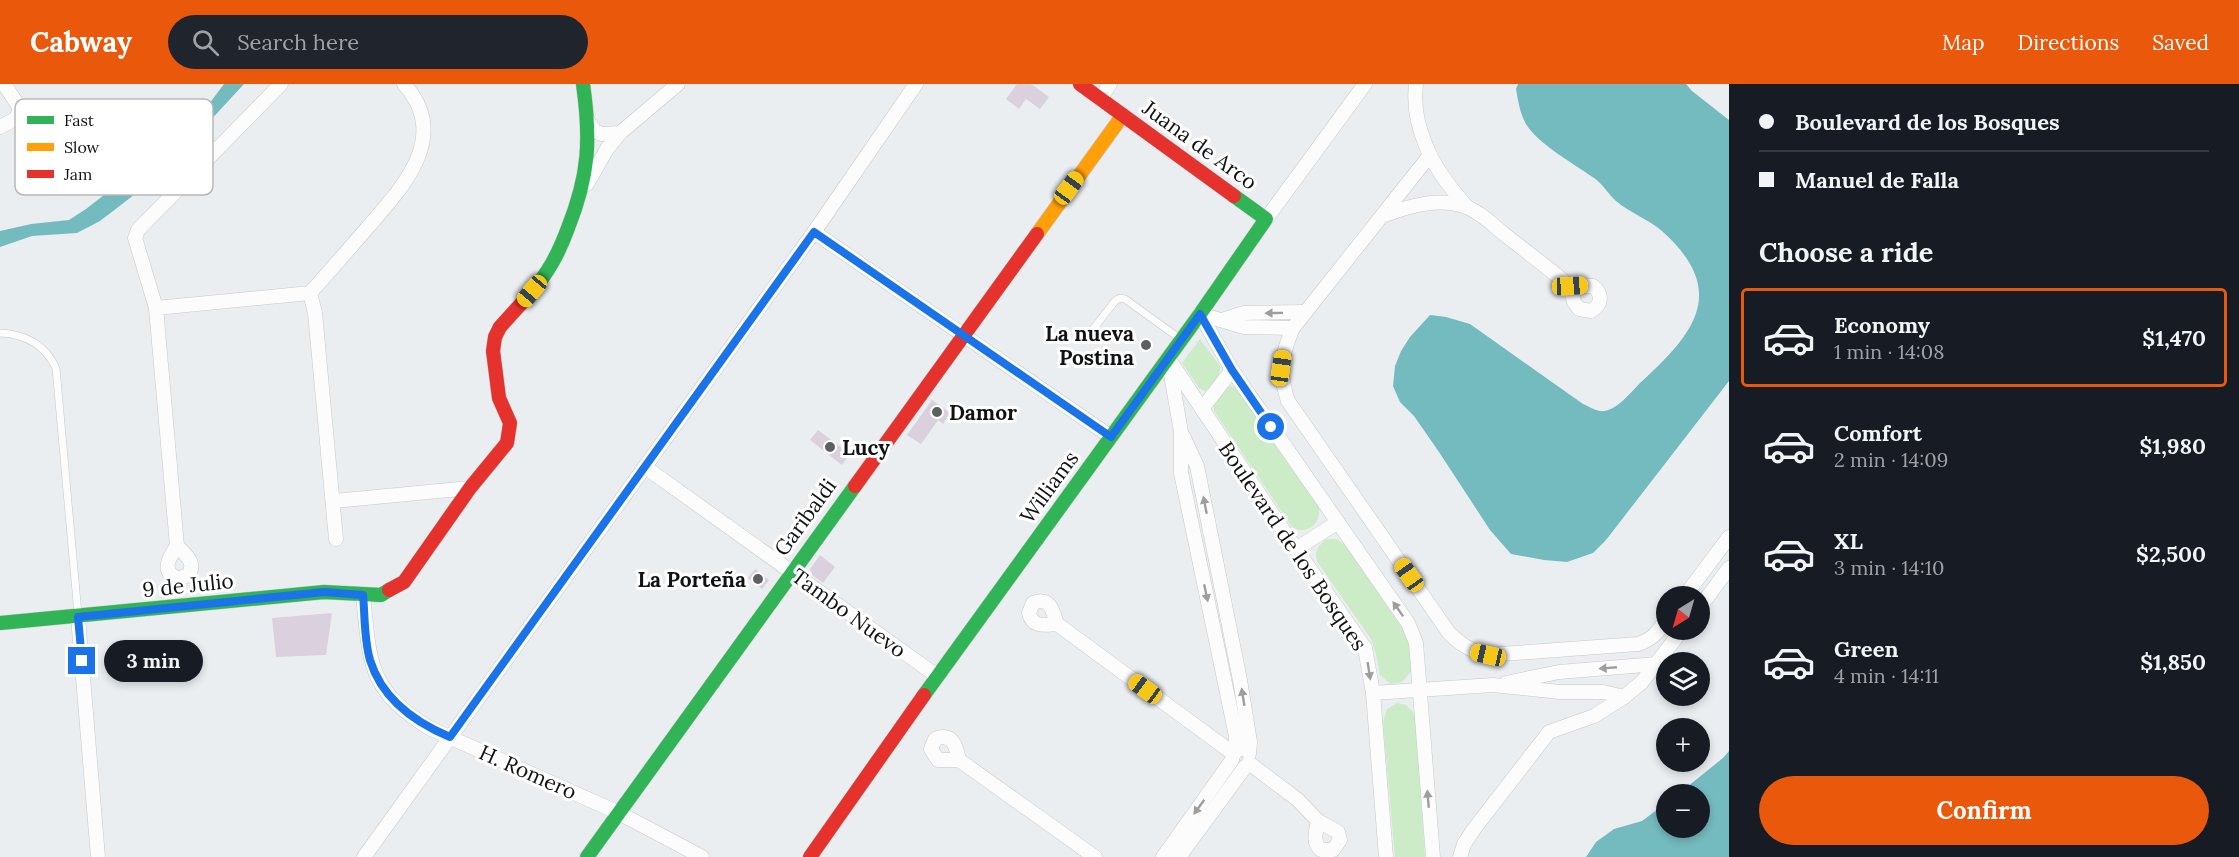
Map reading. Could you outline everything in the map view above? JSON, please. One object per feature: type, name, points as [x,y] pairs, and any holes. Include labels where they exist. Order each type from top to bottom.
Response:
[{"type":"street","points":[[4,84],[15,100]]},
{"type":"street","points":[[213,153],[281,84]]},
{"type":"street","points":[[156,308],[310,293],[413,171],[420,152],[423,129],[419,107],[404,84]]},
{"type":"street","points":[[580,198],[586,169],[588,121],[583,84]]},
{"type":"street","points":[[334,501],[470,488],[507,443],[510,432],[510,423],[499,398],[493,351],[495,337],[500,327],[542,280],[556,259],[592,174],[620,133],[678,84]]},
{"type":"street","points":[[364,857],[814,232],[916,84]]},
{"type":"street","name":"Juana de Arco","points":[[1080,84],[1266,219]]},
{"type":"street","points":[[1100,99],[1110,84]]},
{"type":"street","name":"Williams","points":[[810,857],[937,676],[1365,84]]},
{"type":"street","points":[[1416,84],[1419,131],[1430,155],[1450,188],[1467,207],[1483,217],[1570,286]]},
{"type":"street","name":"Garibaldi","points":[[587,857],[1123,115]]},
{"type":"street","points":[[0,127],[15,119]]},
{"type":"street","points":[[588,121],[595,131],[601,134],[620,133]]},
{"type":"street","points":[[1430,155],[1384,215],[1303,312],[1293,328],[1283,350],[1281,368],[1282,385],[1288,401],[1449,633],[1460,644],[1488,655],[1638,644],[1647,642],[1656,634]]},
{"type":"street","points":[[172,195],[138,230],[135,238],[156,308],[177,546]]},
{"type":"street","points":[[1384,215],[1404,208],[1431,203],[1467,207]]},
{"type":"street","points":[[814,232],[1111,437]]},
{"type":"street","points":[[310,293],[315,313],[336,539]]},
{"type":"street","points":[[1222,320],[1244,313],[1303,312]]},
{"type":"street","points":[[1200,314],[1244,327],[1293,328]]},
{"type":"street","points":[[1200,314],[1232,370],[1408,624],[1416,643],[1433,857]]},
{"type":"street","points":[[1168,358],[1181,432],[1181,473],[1241,758],[1179,857]]},
{"type":"street","name":"Boulevard de los Bosques","points":[[1168,358],[1365,648],[1373,693],[1386,857]]},
{"type":"street","points":[[1202,409],[1232,370]]},
{"type":"street","name":"Tambo Nuevo","points":[[645,466],[937,676]]},
{"type":"street","name":"9 de Julio","points":[[0,623],[324,592],[381,595],[404,582],[470,488]]},
{"type":"street","points":[[1296,549],[1338,522]]},
{"type":"street","points":[[1692,586],[1729,537]]},
{"type":"street","points":[[1710,594],[1729,568]]},
{"type":"street","name":"H. Romero","points":[[363,595],[370,658],[378,678],[398,705],[412,717],[429,728],[619,813],[702,857]]},
{"type":"street","points":[[78,617],[98,857]]},
{"type":"street","points":[[1057,624],[1298,800],[1318,821]]},
{"type":"street","points":[[1492,686],[1558,672],[1656,664]]},
{"type":"street","points":[[1460,857],[1464,844],[1474,829],[1549,732],[1594,716],[1624,697],[1642,682],[1656,665]]},
{"type":"street","points":[[1373,693],[1492,686],[1560,692],[1603,692],[1624,697]]},
{"type":"street","points":[[1163,857],[1241,758]]},
{"type":"street","points":[[959,760],[1095,857]]},
{"type":"lane","points":[[1094,328],[1115,300],[1120,298],[1125,299],[1181,340]]},
{"type":"lane","points":[[0,333],[13,334],[34,343],[49,354],[56,368],[78,617]]},
{"type":"green space","points":[[1200,339],[1221,367],[1217,380],[1205,391],[1199,388],[1182,363]]},
{"type":"green space","points":[[1226,387],[1236,388],[1319,507],[1318,519],[1312,527],[1303,530],[1292,527],[1214,411],[1214,402]]},
{"type":"green space","points":[[1327,539],[1337,539],[1347,547],[1406,634],[1409,640],[1412,670],[1402,682],[1391,684],[1380,675],[1371,639],[1318,563],[1317,550]]},
{"type":"green space","points":[[1397,703],[1406,705],[1415,714],[1425,857],[1395,857],[1383,722],[1387,709]]},
{"type":"water","points":[[224,84],[244,84],[213,118],[213,99]]},
{"type":"water","points":[[1518,84],[1686,84],[1729,120],[1729,381],[1606,540],[1593,553],[1567,562],[1511,554],[1490,530],[1414,416],[1400,402],[1393,386],[1395,366],[1401,351],[1430,315],[1470,324],[1583,404],[1606,411],[1622,402],[1676,347],[1689,329],[1697,311],[1699,292],[1695,273],[1683,253],[1662,231],[1621,205],[1597,180],[1532,132],[1521,111],[1516,89]]},
{"type":"water","points":[[104,195],[134,195],[100,221],[77,233],[32,236],[0,247],[0,231],[31,224],[69,220]]},
{"type":"water","points":[[1729,751],[1729,857],[1586,857],[1596,842],[1614,829],[1642,821],[1656,810],[1656,838],[1710,838],[1710,784],[1691,784],[1706,772],[1710,772],[1710,768]]},
{"type":"building","points":[[1017,84],[1031,84],[1049,97],[1040,109],[1026,99],[1019,109],[1006,99]]},
{"type":"building","points":[[932,400],[950,413],[943,424],[938,420],[921,444],[907,435]]},
{"type":"building","name":"Lucy","points":[[818,430],[850,454],[842,465],[810,440]]},
{"type":"building","points":[[820,555],[835,567],[823,583],[812,575],[810,569]]},
{"type":"building","name":"La Porteña","points":[[755,569],[769,580],[762,589],[748,578]]},
{"type":"building","points":[[332,613],[326,655],[276,657],[272,618]]},
{"type":"traffic: fast","points":[[529,295],[542,279],[556,255],[580,191],[587,140],[583,84]]},
{"type":"traffic: fast","points":[[924,695],[1200,314],[1266,219],[1234,196]]},
{"type":"traffic: fast","points":[[587,857],[855,486]]},
{"type":"traffic: fast","points":[[0,623],[324,592],[381,595],[389,590]]},
{"type":"traffic: slow","points":[[1037,234],[1123,115]]},
{"type":"traffic: jam","points":[[1080,84],[1234,196]]},
{"type":"traffic: jam","points":[[855,486],[1037,234]]},
{"type":"traffic: jam","points":[[389,590],[404,582],[470,488],[507,443],[510,423],[499,398],[493,351],[495,337],[500,327],[529,295]]},
{"type":"traffic: jam","points":[[810,857],[924,695]]},
{"type":"place","name":"La nueva Postina","points":[[1146,345]]},
{"type":"place","name":"Damor","points":[[937,412]]},
{"type":"place","name":"Lucy","points":[[830,447]]},
{"type":"place","name":"La Porteña","points":[[758,579]]},
{"type":"route","points":[[82,661],[78,617],[324,592],[363,595],[370,658],[386,692],[412,717],[429,728],[450,737],[814,232],[1111,437],[1200,314],[1232,370],[1271,427]]}]
